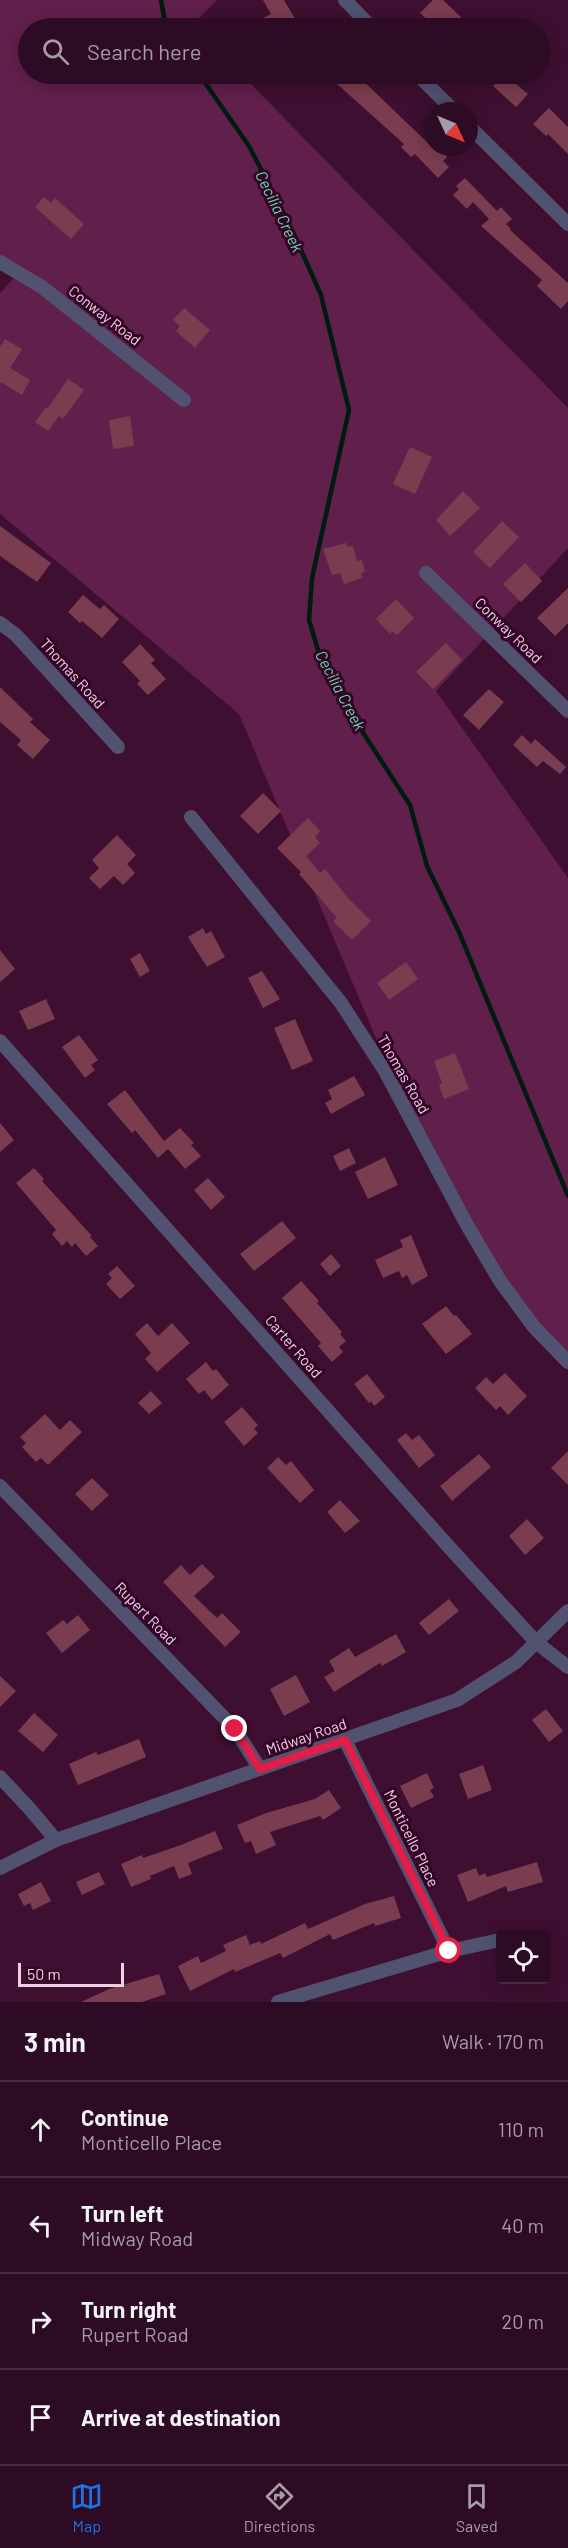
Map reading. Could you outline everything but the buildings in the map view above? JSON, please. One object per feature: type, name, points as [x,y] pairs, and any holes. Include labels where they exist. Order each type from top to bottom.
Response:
[{"type":"street","points":[[345,0],[362,18]]},
{"type":"street","points":[[427,84],[445,102]]},
{"type":"street","points":[[478,135],[568,224]]},
{"type":"street","name":"Conway Road","points":[[0,262],[42,286],[184,400]]},
{"type":"street","name":"Conway Road","points":[[426,573],[568,711]]},
{"type":"street","name":"Thomas Road","points":[[0,623],[16,635],[118,747]]},
{"type":"street","name":"Thomas Road","points":[[191,817],[341,1003],[385,1071],[467,1225],[500,1281],[534,1327],[568,1362]]},
{"type":"street","name":"Carter Road","points":[[0,1041],[441,1538],[537,1643],[568,1667]]},
{"type":"street","name":"Rupert Road","points":[[0,1486],[235,1729],[260,1769]]},
{"type":"street","name":"Midway Road","points":[[0,1868],[56,1840],[457,1700],[516,1662],[568,1611]]},
{"type":"street","name":"Monticello Place","points":[[345,1740],[449,1951]]},
{"type":"street","points":[[0,1777],[56,1840]]},
{"type":"street","points":[[278,2002],[449,1951],[496,1941]]},
{"type":"shaded area","points":[[0,0],[217,0],[199,18],[18,18],[18,84],[251,84],[568,408],[568,548],[436,691],[568,878],[568,1358],[503,1291],[416,1133],[239,714],[0,514],[0,293],[15,277],[0,264]]},
{"type":"waterway","name":"Cecilia Creek","points":[[161,0],[164,18]]},
{"type":"waterway","name":"Cecilia Creek","points":[[206,84],[249,146],[293,232],[321,295],[349,410],[312,578],[309,620],[321,660],[349,711],[410,805],[427,866],[459,932],[568,1196]]},
{"type":"route","points":[[235,1729],[260,1769],[345,1740],[449,1951]]}]
